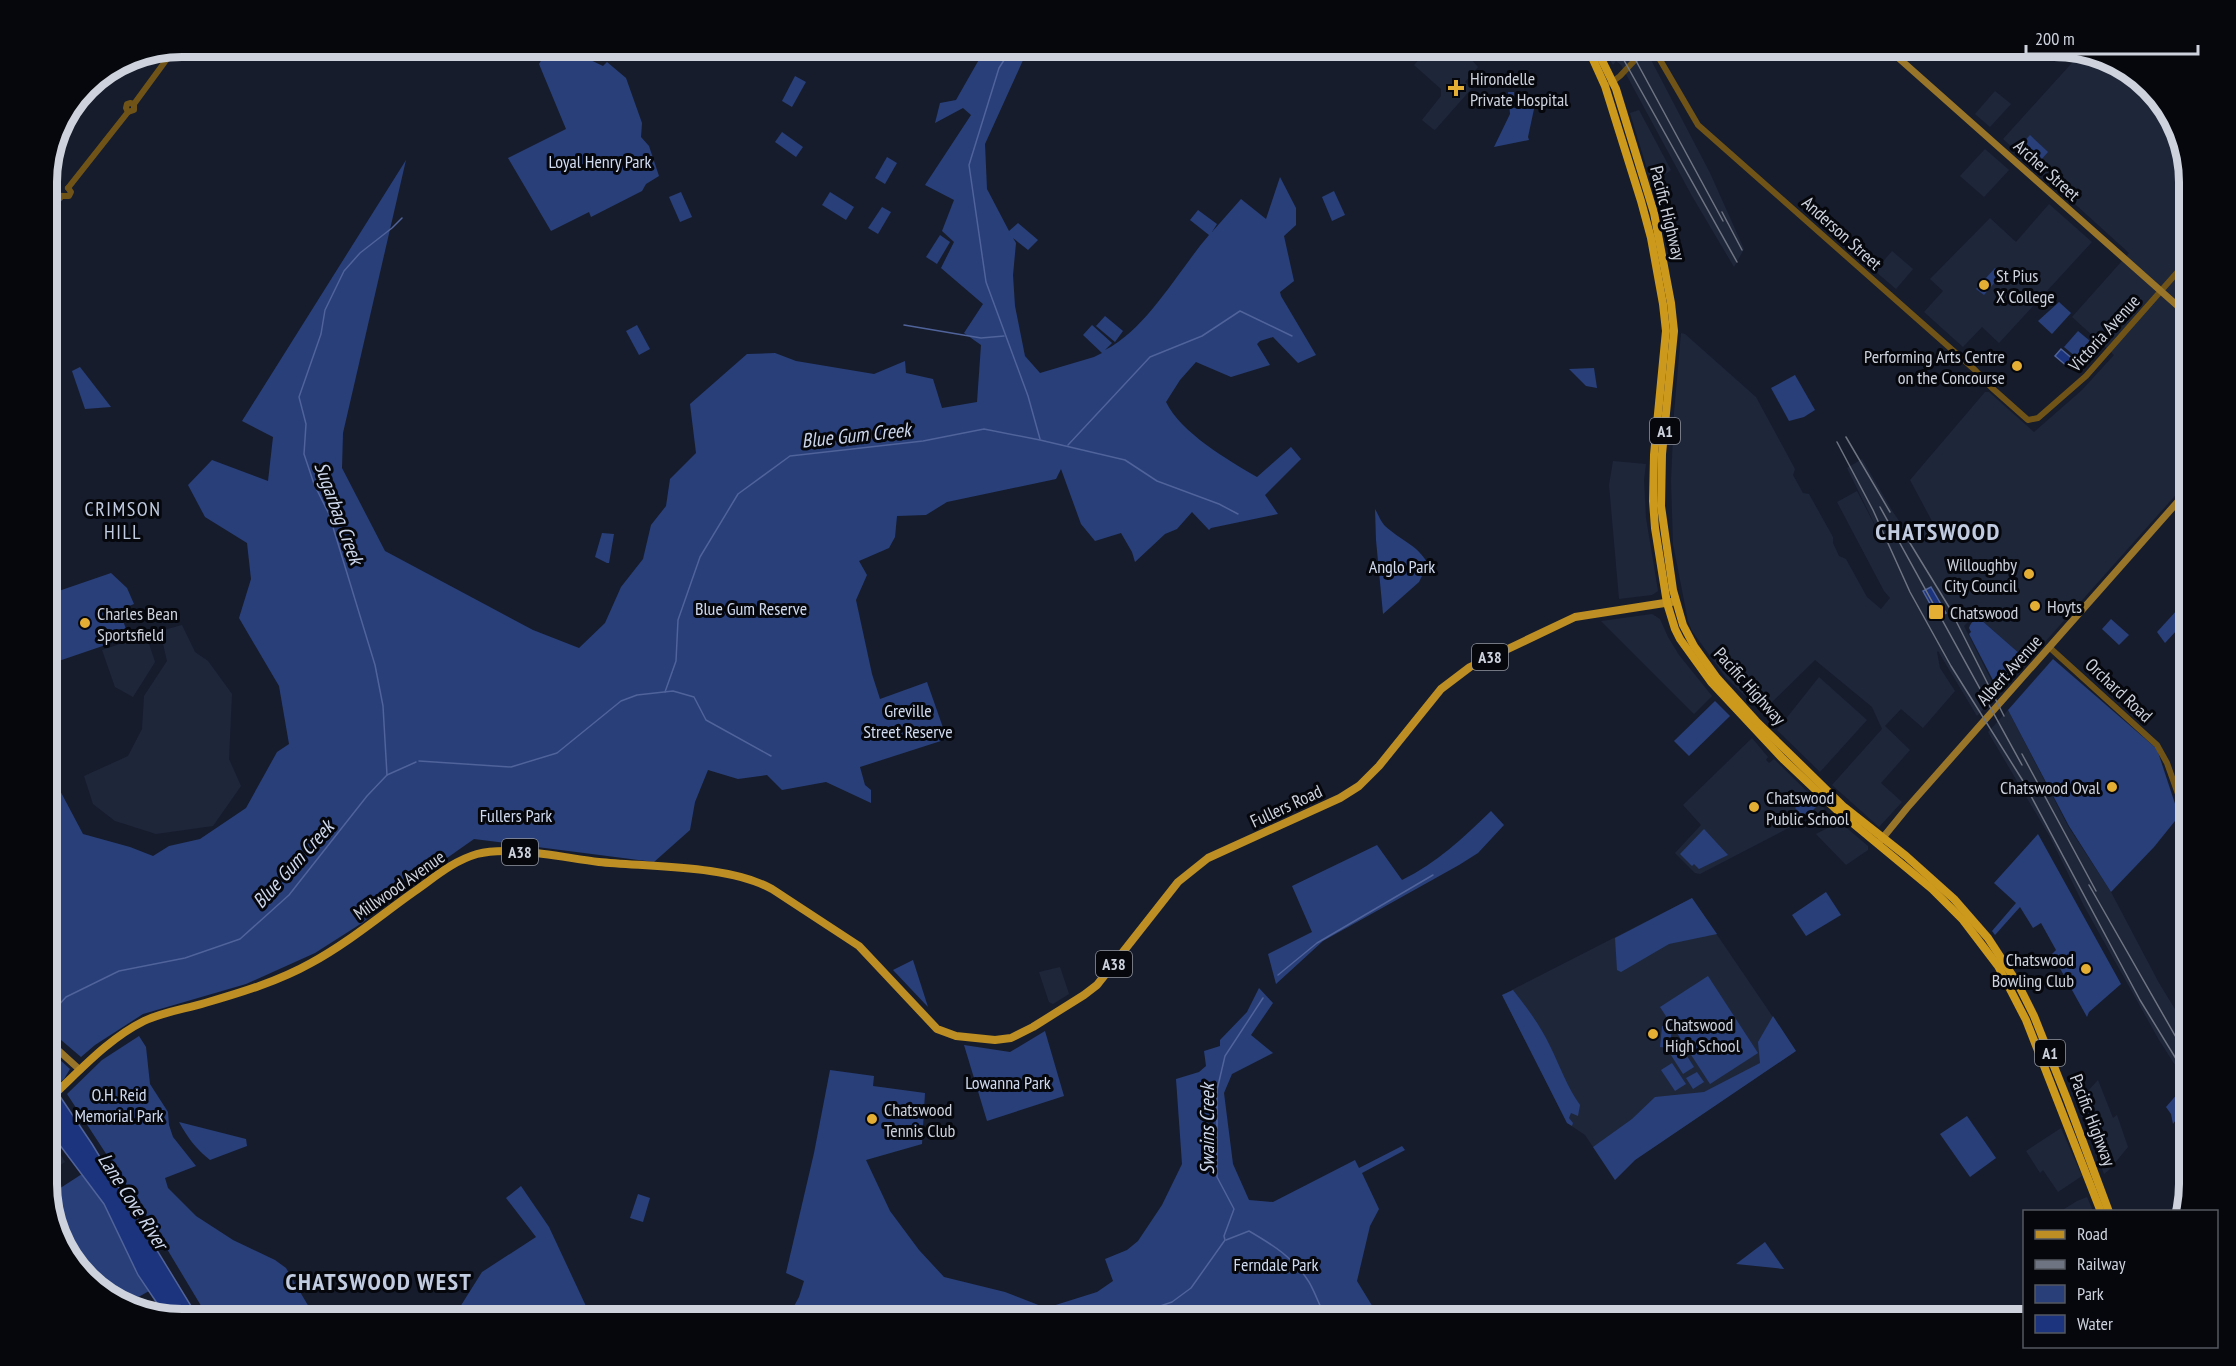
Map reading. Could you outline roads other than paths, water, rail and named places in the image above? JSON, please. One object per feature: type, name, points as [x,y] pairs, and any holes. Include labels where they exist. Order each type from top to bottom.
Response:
[{"type":"highway","name":"Pacific Highway","points":[[1593,57],[1609,84]]},
{"type":"highway","name":"Pacific Highway","points":[[1599,57],[1654,213],[1673,319],[1674,339],[1660,485],[1672,602],[1688,636],[1721,683],[1821,785],[1955,912],[1998,966],[2036,1041],[2100,1210]]},
{"type":"highway","name":"Pacific Highway","points":[[1880,841],[1938,885],[1970,915],[2018,984],[2049,1052],[2108,1210]]},
{"type":"main road","name":"Archer Street","points":[[1897,57],[2179,307]]},
{"type":"main road","name":"Albert Avenue","points":[[1880,841],[2179,500]]},
{"type":"main road","name":"Fullers Road","points":[[930,1024],[944,1033],[983,1040],[1003,1040],[1023,1033],[1091,991],[1172,889],[1190,870],[1208,858],[1340,798],[1359,786],[1379,766],[1441,689],[1463,671],[1575,617],[1672,602]]},
{"type":"main road","name":"Millwood Avenue","points":[[80,1070],[111,1042],[139,1024],[155,1016],[242,992],[310,964],[449,867],[476,854],[500,851],[624,865],[700,870],[763,884],[859,946],[930,1024]]},
{"type":"main road","points":[[57,1049],[80,1070]]},
{"type":"main road","name":"A38","points":[[57,1092],[80,1070]]},
{"type":"street","points":[[1609,84],[1639,57]]},
{"type":"street","name":"Anderson Street","points":[[1654,57],[1698,125],[1975,370],[2026,418],[2034,420]]},
{"type":"street","points":[[57,201],[62,196],[60,191],[62,188],[68,188],[128,112],[127,104],[134,105],[168,58]]},
{"type":"street","name":"Victoria Avenue","points":[[2034,420],[2086,376],[2179,270]]},
{"type":"street","name":"Orchard Road","points":[[2049,647],[2157,745],[2167,763],[2179,797]]},
{"type":"water","points":[[2061,349],[2074,360],[2068,367],[2055,356]]},
{"type":"water","points":[[1931,587],[1946,613],[1938,618],[1923,591]]},
{"type":"water","name":"Lane Cove River","points":[[57,1092],[92,1144],[193,1309],[159,1307],[138,1275],[104,1204],[57,1141]]},
{"type":"waterway","points":[[1006,57],[999,68],[969,165],[986,282],[1028,396],[1040,439]]},
{"type":"waterway","name":"Sugarbag Creek","points":[[387,775],[383,706],[375,665],[329,514],[314,484],[304,454],[306,424],[299,397],[321,334],[325,310],[344,271],[360,253],[402,218]]},
{"type":"waterway","points":[[1068,445],[1150,357],[1202,336],[1240,311],[1292,336]]},
{"type":"waterway","points":[[904,325],[981,338],[1004,336]]},
{"type":"waterway","name":"Blue Gum Creek","points":[[665,692],[676,661],[678,620],[700,557],[738,494],[790,456],[923,441],[984,429],[1125,460],[1157,481],[1219,504],[1238,514]]},
{"type":"waterway","name":"Blue Gum Creek","points":[[419,761],[511,767],[557,753],[621,701],[637,695],[673,691],[694,697],[706,720],[771,756]]},
{"type":"waterway","name":"Blue Gum Creek","points":[[57,1007],[66,997],[119,971],[185,958],[240,939],[289,895],[367,796],[387,775],[416,762]]},
{"type":"waterway","points":[[1278,975],[1317,943],[1433,875]]},
{"type":"waterway","name":"Swains Creek","points":[[1151,1309],[1172,1302],[1191,1288],[1225,1240],[1224,1236],[1234,1209],[1217,1177],[1217,1090],[1225,1056],[1263,998]]},
{"type":"waterway","points":[[1226,1240],[1249,1231],[1282,1253],[1303,1273],[1322,1309]]},
{"type":"railway","points":[[1622,57],[1737,262]]},
{"type":"railway","points":[[1634,57],[1723,221]]},
{"type":"railway","points":[[1722,212],[1742,250]]},
{"type":"railway","points":[[1846,437],[1890,512]]},
{"type":"railway","points":[[1837,442],[1873,510],[1910,592],[1951,666],[2023,781],[2140,1000],[2179,1064]]},
{"type":"railway","points":[[1880,507],[2022,765]]},
{"type":"railway","points":[[1902,530],[1949,607],[2004,716]]},
{"type":"railway","points":[[2022,754],[2096,891]]},
{"type":"railway","points":[[2089,885],[2179,1042]]},
{"type":"place","name":"Hirondelle Private Hospital","points":[[1456,88]]},
{"type":"place","name":"St Pius X College","points":[[1984,285]]},
{"type":"place","name":"Performing Arts Centre on the Concourse","points":[[2017,366]]},
{"type":"place","name":"Willoughby City Council","points":[[2029,574]]},
{"type":"place","name":"Hoyts","points":[[2035,606]]},
{"type":"place","name":"Chatswood","points":[[1936,612]]},
{"type":"place","name":"Charles Bean Sportsfield","points":[[85,623]]},
{"type":"place","name":"Chatswood Oval","points":[[2112,787]]},
{"type":"place","name":"Chatswood Public School","points":[[1754,807]]},
{"type":"place","name":"Chatswood Bowling Club","points":[[2086,969]]},
{"type":"place","name":"Chatswood High School","points":[[1653,1034]]},
{"type":"place","name":"Chatswood Tennis Club","points":[[872,1119]]},
{"type":"district","name":"CRIMSON HILL","points":[[123,520]]},
{"type":"district","name":"CHATSWOOD","points":[[1938,531]]},
{"type":"district","name":"CHATSWOOD WEST","points":[[379,1281]]},
{"type":"park label","name":"Loyal Henry Park","points":[[600,161]]},
{"type":"park label","name":"Anglo Park","points":[[1402,566]]},
{"type":"park label","name":"Blue Gum Reserve","points":[[751,608]]},
{"type":"park label","name":"Greville Street Reserve","points":[[908,720]]},
{"type":"park label","name":"Fullers Park","points":[[516,815]]},
{"type":"park label","name":"Lowanna Park","points":[[1008,1082]]},
{"type":"park label","name":"O.H. Reid Memorial Park","points":[[119,1104]]},
{"type":"park label","name":"Ferndale Park","points":[[1276,1264]]}]
